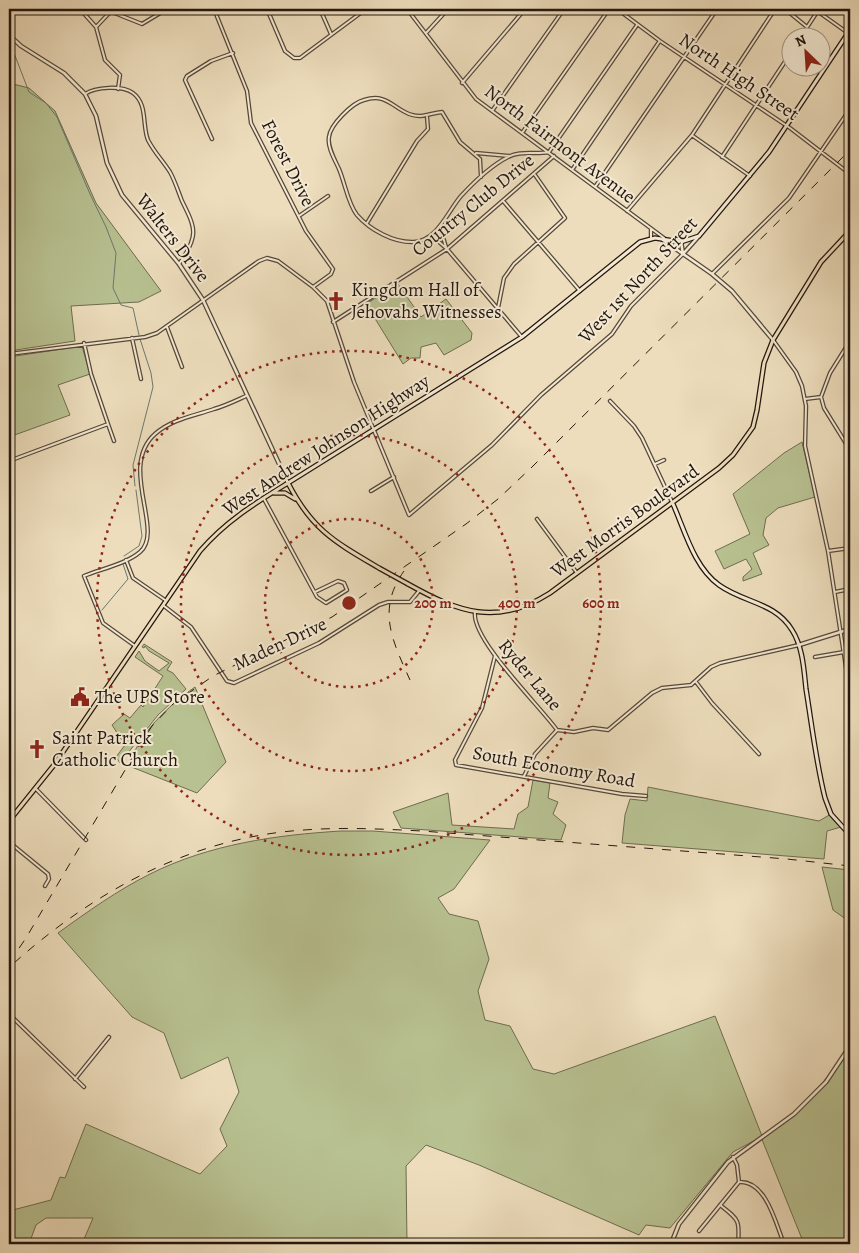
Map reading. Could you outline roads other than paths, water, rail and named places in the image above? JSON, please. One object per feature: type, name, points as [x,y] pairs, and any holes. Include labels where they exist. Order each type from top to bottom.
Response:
[{"type":"main road","name":"West 1st North Street","points":[[699,236],[750,176],[787,126],[849,31]]},
{"type":"main road","name":"West Morris Boulevard","points":[[288,483],[297,500],[318,529],[338,544],[419,591],[450,606],[475,612],[503,612],[525,606],[542,598],[577,574],[673,504],[719,468],[744,442],[755,419],[764,363],[774,340],[821,262],[850,231]]},
{"type":"main road","points":[[651,239],[681,242],[699,236]]},
{"type":"main road","name":"West Andrew Johnson Highway","points":[[9,821],[36,789],[165,600],[210,540],[245,509],[522,337],[633,246],[651,239]]},
{"type":"main road","points":[[270,494],[285,493],[297,500]]},
{"type":"main road","points":[[673,504],[695,555],[709,576],[725,588],[761,603],[774,611],[792,630],[798,645],[825,798],[831,814],[850,835]]},
{"type":"street","points":[[80,9],[96,27],[105,60],[120,75],[118,89]]},
{"type":"street","points":[[96,27],[113,10],[142,24],[167,9]]},
{"type":"street","name":"Forest Drive","points":[[214,9],[247,91],[251,124],[299,216],[315,244],[333,269],[331,274],[313,287]]},
{"type":"street","points":[[267,9],[289,57],[300,58],[366,9]]},
{"type":"street","points":[[320,9],[331,34]]},
{"type":"street","name":"North Fairmont Avenue","points":[[408,9],[462,83],[476,99],[671,242]]},
{"type":"street","points":[[426,33],[448,9]]},
{"type":"street","points":[[462,83],[525,9]]},
{"type":"street","points":[[492,111],[564,9]]},
{"type":"street","points":[[522,133],[608,9]]},
{"type":"street","name":"North High Street","points":[[617,9],[660,41],[822,150],[850,174]]},
{"type":"street","points":[[595,187],[717,9]]},
{"type":"street","points":[[627,211],[692,135],[727,85],[775,9]]},
{"type":"street","points":[[785,9],[807,27],[818,10],[849,31]]},
{"type":"street","points":[[475,153],[508,156],[525,152],[549,152],[638,24]]},
{"type":"street","name":"Walters Drive","points":[[9,35],[26,50],[64,73],[84,94],[96,116],[107,163],[122,195],[179,264],[203,300],[288,483]]},
{"type":"street","points":[[572,170],[660,41]]},
{"type":"street","points":[[212,139],[185,80],[187,76],[211,61],[233,53]]},
{"type":"street","points":[[722,157],[782,67]]},
{"type":"street","points":[[84,94],[90,90],[118,89],[134,94],[139,100],[144,116],[147,138],[171,173],[192,220],[193,238],[179,264]]},
{"type":"street","points":[[481,177],[480,159],[460,142],[442,112],[427,117],[410,114],[390,101],[378,98],[366,99],[348,109],[330,131],[329,145],[357,215],[399,242],[438,241],[447,249],[522,337]]},
{"type":"street","points":[[712,274],[789,198],[850,109]]},
{"type":"street","points":[[367,223],[417,141],[428,129],[427,117]]},
{"type":"street","points":[[692,135],[750,176]]},
{"type":"street","points":[[424,240],[446,218],[460,197],[481,177],[508,156]]},
{"type":"street","name":"Country Club Drive","points":[[333,322],[447,249],[554,156]]},
{"type":"street","points":[[498,308],[504,278],[514,264],[565,218],[534,175]]},
{"type":"street","points":[[299,216],[328,196]]},
{"type":"street","points":[[503,201],[580,291]]},
{"type":"street","points":[[446,218],[442,234],[447,249]]},
{"type":"street","points":[[651,229],[651,239]]},
{"type":"street","name":"West 1st North Street","points":[[394,477],[409,515],[492,445],[541,395],[612,334],[631,306],[684,254],[699,236]]},
{"type":"street","points":[[663,240],[712,274],[746,305],[774,340],[796,372],[805,399],[805,446],[828,552],[850,693]]},
{"type":"street","points":[[681,242],[684,254]]},
{"type":"street","points":[[9,354],[84,343],[145,337],[167,327],[248,267],[267,258],[278,261],[313,287],[327,301],[354,382],[394,477],[370,491]]},
{"type":"street","points":[[167,327],[182,367]]},
{"type":"street","points":[[132,338],[141,379]]},
{"type":"street","points":[[850,341],[830,373],[821,397],[824,408],[850,450]]},
{"type":"street","points":[[84,343],[91,374],[114,441]]},
{"type":"street","points":[[135,646],[103,623],[84,576],[126,560],[143,550],[148,540],[140,463],[150,439],[165,427],[180,419],[216,409],[246,396]]},
{"type":"street","points":[[805,399],[821,397]]},
{"type":"street","points":[[610,401],[634,426],[655,464],[673,504]]},
{"type":"street","points":[[9,461],[108,424]]},
{"type":"street","points":[[655,464],[664,460]]},
{"type":"street","points":[[264,498],[315,592],[320,601],[326,603],[347,590],[344,583],[338,581],[315,592]]},
{"type":"street","points":[[537,519],[577,574]]},
{"type":"street","points":[[828,552],[850,548]]},
{"type":"street","points":[[126,560],[133,578],[165,600]]},
{"type":"street","points":[[834,592],[850,589]]},
{"type":"street","name":"Maden Drive","points":[[162,605],[191,628],[227,681],[234,683],[319,643],[379,605],[388,602],[410,602],[419,591]]},
{"type":"street","name":"Ryder Lane","points":[[475,612],[479,633],[495,656],[557,730],[574,732],[608,730],[623,715],[657,690],[670,686],[684,686],[696,682]]},
{"type":"street","points":[[759,754],[712,703],[696,682],[711,667],[720,663],[798,645],[850,629]]},
{"type":"street","points":[[815,657],[844,652]]},
{"type":"street","name":"South Economy Road","points":[[495,656],[482,708],[454,762],[622,794],[646,796]]},
{"type":"street","points":[[524,776],[535,754],[557,730]]},
{"type":"street","points":[[36,789],[86,840]]},
{"type":"street","points":[[9,842],[48,874],[49,879],[44,886]]},
{"type":"street","points":[[9,1014],[84,1086]]},
{"type":"street","points":[[75,1079],[109,1037]]},
{"type":"street","points":[[671,1244],[678,1224],[733,1157],[794,1114],[826,1082],[850,1046]]},
{"type":"street","points":[[699,1231],[739,1182],[737,1165],[733,1157]]},
{"type":"street","points":[[739,1182],[752,1184],[767,1202],[784,1244]]},
{"type":"street","points":[[720,1205],[736,1218],[739,1223],[738,1244]]},
{"type":"waterway","points":[[9,40],[29,92],[46,103],[57,117],[106,227],[116,253],[113,288],[121,305],[133,308],[139,335]]},
{"type":"waterway","points":[[135,486],[133,465],[153,387],[151,373],[140,339]]},
{"type":"waterway","points":[[124,556],[139,546],[142,536],[136,490]]},
{"type":"waterway","points":[[102,610],[128,579],[123,564]]},
{"type":"railway","points":[[9,963],[26,938],[141,743],[152,726],[173,704],[213,676],[332,617],[466,524],[498,499],[850,150]]},
{"type":"railway","points":[[404,571],[396,585],[389,613],[393,639],[410,680]]},
{"type":"railway","points":[[14,963],[78,912],[148,872],[185,856],[223,843],[263,835],[304,830],[377,829],[422,831],[787,859],[850,866]]},
{"type":"place","name":"Kingdom Hall of Jehovahs Witnesses","points":[[336,301]]},
{"type":"place","name":"The UPS Store","points":[[80,697]]},
{"type":"place","name":"Saint Patrick Catholic Church","points":[[37,749]]}]
